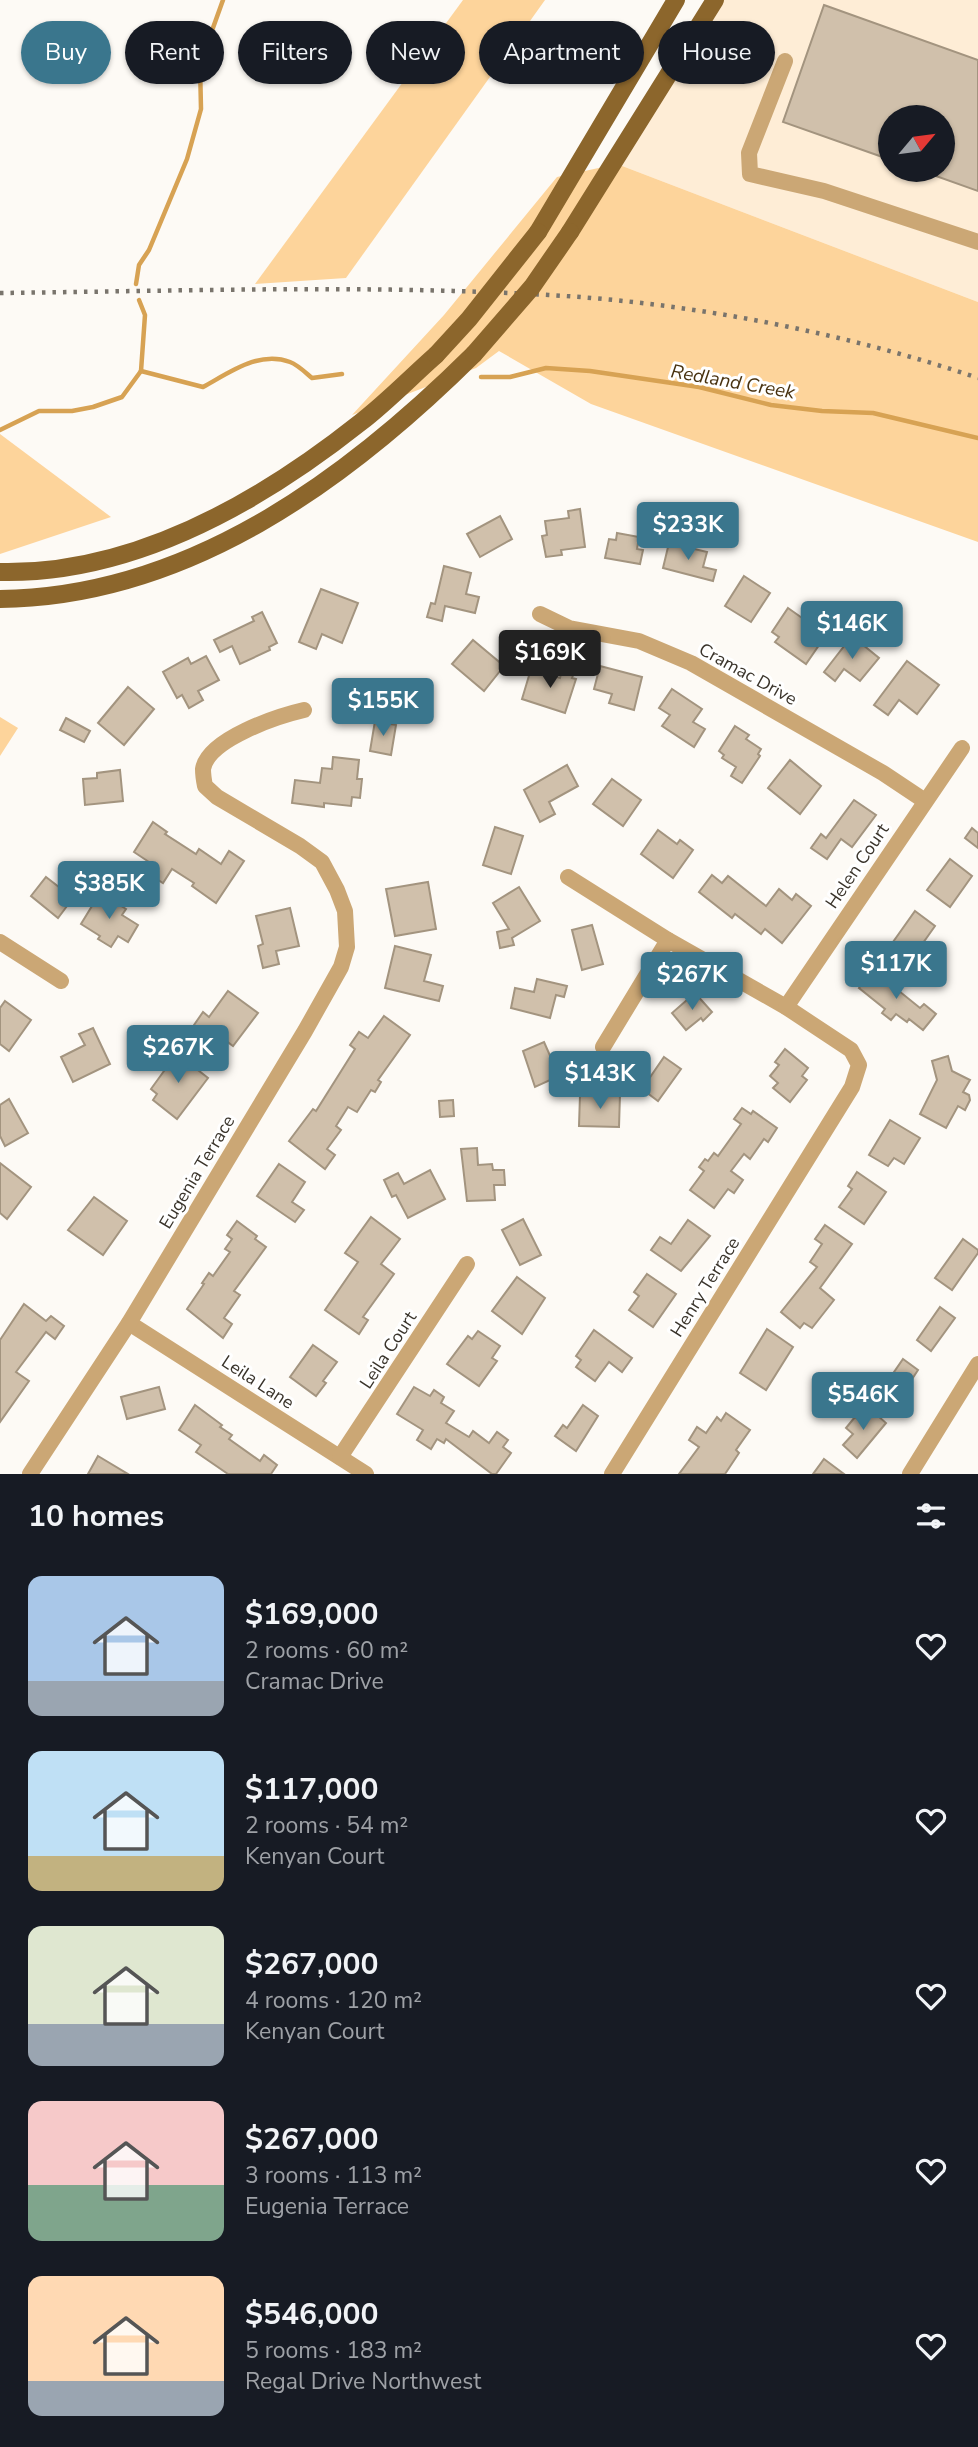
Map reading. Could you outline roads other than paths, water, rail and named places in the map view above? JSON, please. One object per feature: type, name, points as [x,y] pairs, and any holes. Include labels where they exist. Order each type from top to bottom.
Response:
[{"type":"main road","points":[[0,572],[64,568],[113,558],[182,533],[226,511],[293,471],[363,421],[436,355],[477,309],[538,232],[676,0]]},
{"type":"main road","points":[[0,599],[51,596],[122,583],[170,567],[218,546],[274,515],[337,473],[391,432],[474,354],[532,287],[570,232],[715,0]]},
{"type":"street","points":[[785,61],[749,153],[750,174],[824,191],[978,242]]},
{"type":"street","name":"Cramac Drive","points":[[540,614],[569,628],[639,641],[691,663],[883,773],[925,801]]},
{"type":"street","name":"Eugenia Terrace","points":[[30,1474],[129,1323],[341,967],[347,947],[345,911],[322,862],[217,797],[205,786],[203,769],[211,754],[231,738],[286,714],[304,710]]},
{"type":"street","name":"Helen Court","points":[[786,1007],[962,748]]},
{"type":"street","points":[[568,877],[668,940],[786,1007]]},
{"type":"street","points":[[603,1046],[668,940]]},
{"type":"street","points":[[0,942],[61,981]]},
{"type":"street","name":"Henry Terrace","points":[[612,1474],[852,1087],[859,1065],[851,1051],[786,1007]]},
{"type":"street","name":"Leila Court","points":[[340,1457],[467,1264]]},
{"type":"street","name":"Leila Lane","points":[[129,1323],[366,1474]]},
{"type":"street","points":[[910,1474],[978,1364]]},
{"type":"waterway","points":[[136,284],[139,265],[149,250],[187,159],[201,109],[200,64],[223,0]]},
{"type":"waterway","points":[[139,300],[145,315],[141,371]]},
{"type":"waterway","name":"Redland Creek","points":[[141,371],[203,387],[245,365],[267,359],[290,362],[312,378],[342,374]]},
{"type":"waterway","name":"Redland Creek","points":[[481,377],[510,377],[546,368],[590,371],[699,387],[771,405],[873,413],[978,438]]},
{"type":"waterway","name":"Redland Creek","points":[[0,430],[39,411],[72,411],[122,397],[141,371]]},
{"type":"railway","points":[[0,293],[353,289],[494,292],[617,300],[722,314],[826,335],[978,378]]}]
